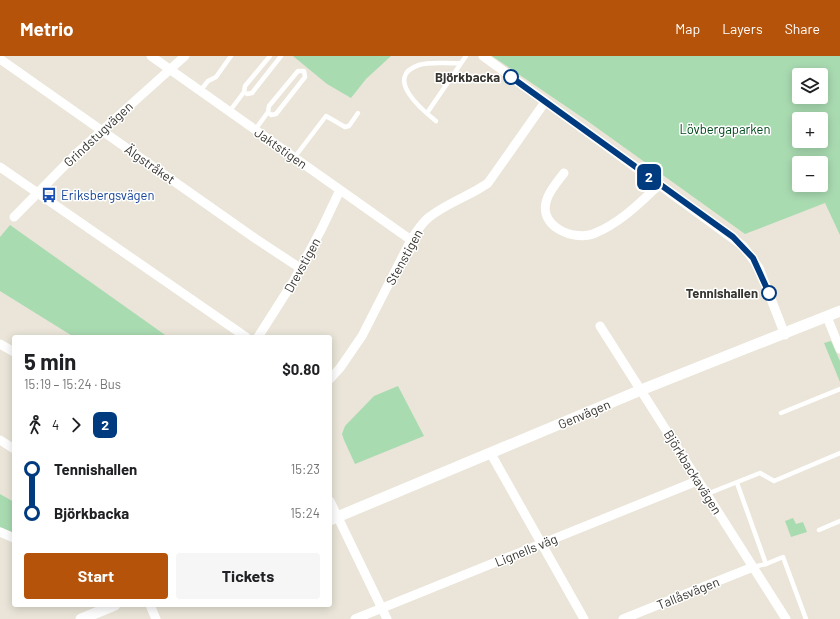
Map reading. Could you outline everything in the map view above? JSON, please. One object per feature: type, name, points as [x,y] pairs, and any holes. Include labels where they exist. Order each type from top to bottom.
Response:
[{"type":"street","name":"Jaktstigen","points":[[151,56],[411,240]]},
{"type":"street","name":"Grindstugvägen","points":[[14,217],[37,192],[101,130],[185,56]]},
{"type":"street","points":[[488,58],[545,102],[660,184],[743,246],[759,268],[784,335]]},
{"type":"street","name":"Älgstråket","points":[[0,59],[300,268]]},
{"type":"street","name":"Stenstigen","points":[[332,376],[344,363],[362,336],[411,240],[429,217],[477,191],[488,183],[545,102]]},
{"type":"street","points":[[0,167],[243,335]]},
{"type":"street","points":[[564,173],[547,200],[546,208],[548,216],[554,225],[570,235],[584,236],[605,228],[637,205],[660,184]]},
{"type":"street","name":"Drevstigen","points":[[259,335],[279,307],[340,190]]},
{"type":"street","name":"Genvägen","points":[[334,519],[642,390],[784,335],[840,311]]},
{"type":"street","points":[[827,317],[840,350]]},
{"type":"street","name":"Björkbackavägen","points":[[600,326],[786,619]]},
{"type":"street","points":[[0,344],[12,351]]},
{"type":"street","points":[[0,440],[12,448]]},
{"type":"street","points":[[491,454],[584,619]]},
{"type":"street","name":"Lignells väg","points":[[355,619],[697,481]]},
{"type":"street","points":[[334,519],[387,619]]},
{"type":"street","points":[[0,532],[12,537]]},
{"type":"street","name":"Tallåsvägen","points":[[623,619],[752,567]]},
{"type":"street","points":[[81,619],[110,607]]},
{"type":"street","points":[[151,607],[156,619]]},
{"type":"lane","points":[[200,91],[208,81],[216,77],[231,56]]},
{"type":"lane","points":[[229,112],[244,92],[245,86],[270,56]]},
{"type":"lane","points":[[244,92],[247,94],[252,93],[281,56]]},
{"type":"lane","points":[[427,113],[466,56]]},
{"type":"lane","points":[[436,121],[410,97],[405,86],[406,74],[420,64],[460,64]]},
{"type":"lane","points":[[255,130],[268,112],[269,106],[298,71],[304,71],[305,77],[276,114],[271,115],[268,112]]},
{"type":"lane","points":[[294,158],[326,116],[345,127],[349,126],[358,113]]},
{"type":"lane","points":[[781,413],[840,389]]},
{"type":"lane","points":[[707,494],[760,473],[774,481],[840,453]]},
{"type":"lane","points":[[737,483],[766,564]]},
{"type":"lane","points":[[819,530],[840,521]]},
{"type":"lane","points":[[752,567],[766,564],[783,557],[806,619]]},
{"type":"green space","points":[[293,56],[391,56],[366,79],[351,98],[327,84]]},
{"type":"green space","name":"Lövbergaparken","points":[[492,56],[840,56],[840,235],[825,203],[745,234],[586,120]]},
{"type":"green space","points":[[10,225],[165,335],[71,335],[0,291],[0,237]]},
{"type":"green space","points":[[831,341],[840,361],[840,382],[824,343]]},
{"type":"green space","points":[[398,386],[424,436],[355,464],[342,434],[345,426],[374,396]]},
{"type":"green space","points":[[0,494],[12,501],[12,532],[0,527]]},
{"type":"green space","points":[[793,518],[796,524],[803,522],[807,532],[791,537],[785,521]]},
{"type":"bus line","name":"2","points":[[511,77],[733,237],[753,258],[759,268],[769,293]]},
{"type":"place","name":"Björkbacka","points":[[511,77]]},
{"type":"place","name":"Eriksbergsvägen","points":[[49,195]]},
{"type":"place","name":"Tennishallen","points":[[769,293]]}]
